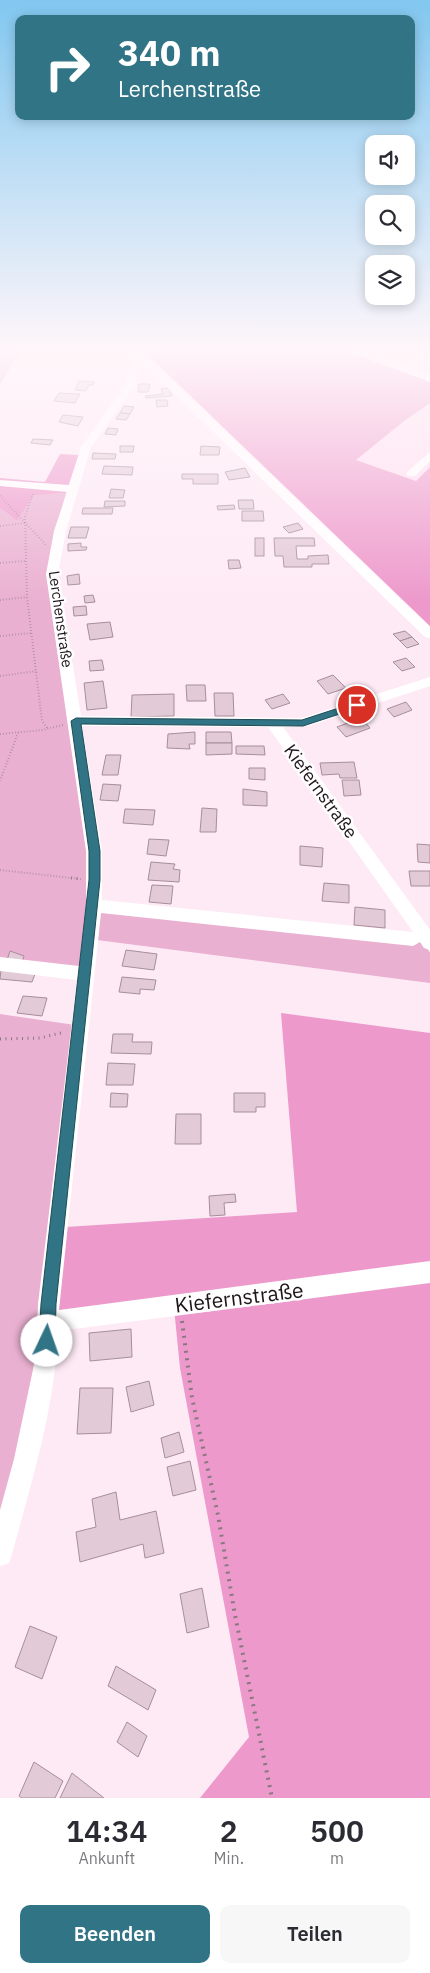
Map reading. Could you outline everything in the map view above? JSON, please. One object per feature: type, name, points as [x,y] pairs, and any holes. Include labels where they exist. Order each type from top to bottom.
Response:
[{"type":"street","name":"Lerchenstraße","points":[[0,1554],[26,1459],[46,1360],[48,1322],[84,974],[94,906],[94,851],[76,721],[52,574],[55,552],[73,489],[86,447],[95,435]]},
{"type":"street","points":[[224,435],[430,634]]},
{"type":"street","points":[[411,474],[430,455]]},
{"type":"street","points":[[0,483],[73,489]]},
{"type":"street","name":"Kiefernstraße","points":[[272,723],[303,723],[430,682]]},
{"type":"street","points":[[76,721],[272,723]]},
{"type":"street","name":"Kiefernstraße","points":[[272,723],[430,943]]},
{"type":"street","points":[[94,906],[413,939]]},
{"type":"street","points":[[0,964],[84,974]]},
{"type":"street","name":"Kiefernstraße","points":[[48,1322],[430,1272]]},
{"type":"path","points":[[36,486],[25,516],[27,597],[42,720],[48,729]]},
{"type":"path","points":[[0,496],[38,538],[55,552]]},
{"type":"path","points":[[0,526],[25,524]]},
{"type":"path","points":[[0,563],[26,561]]},
{"type":"path","points":[[0,600],[27,597]]},
{"type":"path","points":[[0,636],[32,633]]},
{"type":"path","points":[[0,676],[36,671]]},
{"type":"path","points":[[0,734],[48,729],[76,721]]},
{"type":"path","points":[[0,781],[18,733]]},
{"type":"path","points":[[0,870],[95,880]]},
{"type":"path","points":[[0,1039],[40,1038],[79,1029]]},
{"type":"path","points":[[180,1305],[192,1398],[218,1515],[235,1615],[272,1798]]},
{"type":"shaded area","points":[[231,435],[387,435],[356,460],[416,481],[430,467],[430,626]]},
{"type":"shaded area","points":[[387,435],[430,435],[430,467],[416,481],[356,460]]},
{"type":"shaded area","points":[[60,454],[79,455],[66,493],[34,495],[17,521],[0,508],[0,478],[45,482]]},
{"type":"shaded area","points":[[66,493],[52,545],[91,885],[81,977],[0,971],[0,508],[17,521],[34,494]]},
{"type":"shaded area","points":[[100,901],[418,934],[430,953],[430,983],[97,940]]},
{"type":"shaded area","points":[[281,1013],[430,1033],[430,1798],[200,1798],[249,1737],[180,1368],[173,1298],[55,1314],[66,1227],[297,1212]]},
{"type":"shaded area","points":[[0,1014],[75,1025],[41,1321],[22,1439],[0,1528]]},
{"type":"building","points":[[33,439],[53,440],[50,445],[31,443]]},
{"type":"building","points":[[120,446],[134,446],[133,452],[120,452]]},
{"type":"building","points":[[201,446],[220,447],[219,455],[200,455]]},
{"type":"building","points":[[93,453],[116,454],[115,459],[92,459]]},
{"type":"building","points":[[104,466],[133,467],[132,475],[102,474]]},
{"type":"building","points":[[245,468],[250,477],[229,480],[225,472]]},
{"type":"building","points":[[182,474],[218,474],[218,484],[193,484],[193,479],[182,479]]},
{"type":"building","points":[[111,489],[125,490],[123,498],[109,498]]},
{"type":"building","points":[[238,500],[253,500],[254,509],[239,509]]},
{"type":"building","points":[[105,501],[125,501],[125,506],[104,507]]},
{"type":"building","points":[[234,505],[235,509],[218,510],[217,506]]},
{"type":"building","points":[[83,508],[113,508],[112,514],[82,514]]},
{"type":"building","points":[[242,511],[263,511],[264,521],[242,521]]},
{"type":"building","points":[[298,523],[303,529],[289,533],[283,527]]},
{"type":"building","points":[[71,527],[89,527],[86,538],[68,538]]},
{"type":"building","points":[[255,538],[264,538],[264,556],[255,556]]},
{"type":"building","points":[[274,538],[314,538],[315,546],[296,546],[297,559],[308,559],[308,556],[328,555],[329,564],[312,564],[312,567],[284,567],[283,556],[275,556]]},
{"type":"building","points":[[81,543],[81,547],[87,547],[86,550],[68,551],[68,544]]},
{"type":"building","points":[[228,560],[239,560],[241,568],[229,569]]},
{"type":"building","points":[[79,574],[80,584],[68,585],[67,576]]},
{"type":"building","points":[[93,595],[95,602],[85,603],[84,596]]},
{"type":"building","points":[[86,606],[87,615],[74,616],[73,607]]},
{"type":"building","points":[[110,622],[113,637],[90,640],[87,624]]},
{"type":"building","points":[[405,631],[412,637],[400,641],[393,634]]},
{"type":"building","points":[[412,637],[419,644],[407,648],[400,641]]},
{"type":"building","points":[[406,658],[415,667],[402,671],[393,662]]},
{"type":"building","points":[[102,660],[104,670],[90,671],[89,661]]},
{"type":"building","points":[[333,675],[346,688],[328,694],[317,681]]},
{"type":"building","points":[[103,681],[107,708],[87,710],[84,683]]},
{"type":"building","points":[[186,685],[205,685],[206,701],[187,701]]},
{"type":"building","points":[[214,693],[233,693],[234,716],[215,716]]},
{"type":"building","points":[[174,694],[174,716],[131,717],[132,695]]},
{"type":"building","points":[[283,694],[290,703],[272,709],[265,700]]},
{"type":"building","points":[[406,702],[412,710],[394,717],[387,709]]},
{"type":"building","points":[[361,718],[370,728],[346,737],[337,727]]},
{"type":"building","points":[[195,732],[195,744],[189,744],[190,749],[167,748],[168,734]]},
{"type":"building","points":[[206,732],[231,732],[232,743],[206,743]]},
{"type":"building","points":[[206,743],[232,743],[232,754],[206,755]]},
{"type":"building","points":[[236,746],[264,746],[265,755],[236,754]]},
{"type":"building","points":[[106,755],[121,755],[118,775],[102,775]]},
{"type":"building","points":[[354,762],[357,778],[340,778],[339,774],[322,775],[320,763]]},
{"type":"building","points":[[249,768],[265,768],[265,780],[249,779]]},
{"type":"building","points":[[342,780],[359,780],[361,795],[344,796]]},
{"type":"building","points":[[103,784],[121,785],[118,801],[100,800]]},
{"type":"building","points":[[243,789],[267,792],[267,806],[243,805]]},
{"type":"building","points":[[202,808],[217,809],[216,832],[200,832]]},
{"type":"building","points":[[125,809],[155,810],[153,825],[123,823]]},
{"type":"building","points":[[149,839],[169,840],[166,856],[147,854]]},
{"type":"building","points":[[417,844],[430,845],[430,863],[418,862]]},
{"type":"building","points":[[300,846],[323,848],[322,867],[300,865]]},
{"type":"building","points":[[151,862],[175,864],[173,869],[180,870],[179,882],[148,880]]},
{"type":"building","points":[[409,871],[430,871],[430,886],[411,886]]},
{"type":"building","points":[[324,883],[349,885],[349,903],[322,901]]},
{"type":"building","points":[[152,885],[173,886],[171,904],[149,902]]},
{"type":"building","points":[[355,907],[385,910],[385,928],[354,925]]},
{"type":"building","points":[[126,950],[157,954],[154,970],[122,966]]},
{"type":"building","points":[[10,951],[24,956],[22,963],[7,960]]},
{"type":"building","points":[[1,970],[35,974],[32,982],[0,979]]},
{"type":"building","points":[[122,977],[156,980],[154,990],[140,989],[140,994],[119,992]]},
{"type":"building","points":[[23,996],[47,998],[42,1016],[17,1013]]},
{"type":"building","points":[[113,1034],[133,1034],[132,1042],[152,1042],[151,1054],[111,1053]]},
{"type":"building","points":[[108,1063],[135,1064],[133,1085],[106,1085]]},
{"type":"building","points":[[111,1093],[128,1094],[127,1107],[110,1107]]},
{"type":"building","points":[[234,1093],[265,1093],[265,1107],[256,1107],[256,1112],[234,1112]]},
{"type":"building","points":[[176,1114],[201,1114],[201,1144],[175,1144]]},
{"type":"building","points":[[235,1194],[236,1202],[224,1203],[225,1215],[210,1216],[209,1196]]},
{"type":"building","points":[[131,1329],[132,1357],[90,1361],[89,1333]]},
{"type":"building","points":[[149,1381],[154,1405],[131,1412],[126,1387]]},
{"type":"building","points":[[80,1388],[113,1388],[111,1433],[77,1434]]},
{"type":"building","points":[[179,1432],[184,1452],[165,1458],[161,1438]]},
{"type":"building","points":[[190,1461],[196,1490],[173,1496],[167,1467]]},
{"type":"building","points":[[116,1492],[120,1520],[156,1511],[164,1553],[145,1558],[143,1544],[80,1562],[76,1532],[96,1527],[92,1499]]},
{"type":"building","points":[[202,1588],[209,1627],[187,1633],[180,1594]]},
{"type":"building","points":[[30,1626],[57,1637],[42,1679],[15,1667]]},
{"type":"building","points":[[116,1666],[156,1690],[148,1710],[108,1686]]},
{"type":"building","points":[[127,1722],[147,1736],[138,1757],[117,1742]]},
{"type":"building","points":[[34,1762],[63,1781],[55,1798],[22,1798],[19,1796]]},
{"type":"building","points":[[72,1773],[104,1798],[60,1798]]},
{"type":"route","points":[[47,1341],[49,1304],[84,974],[94,906],[94,851],[76,721],[303,723],[357,705]]}]
